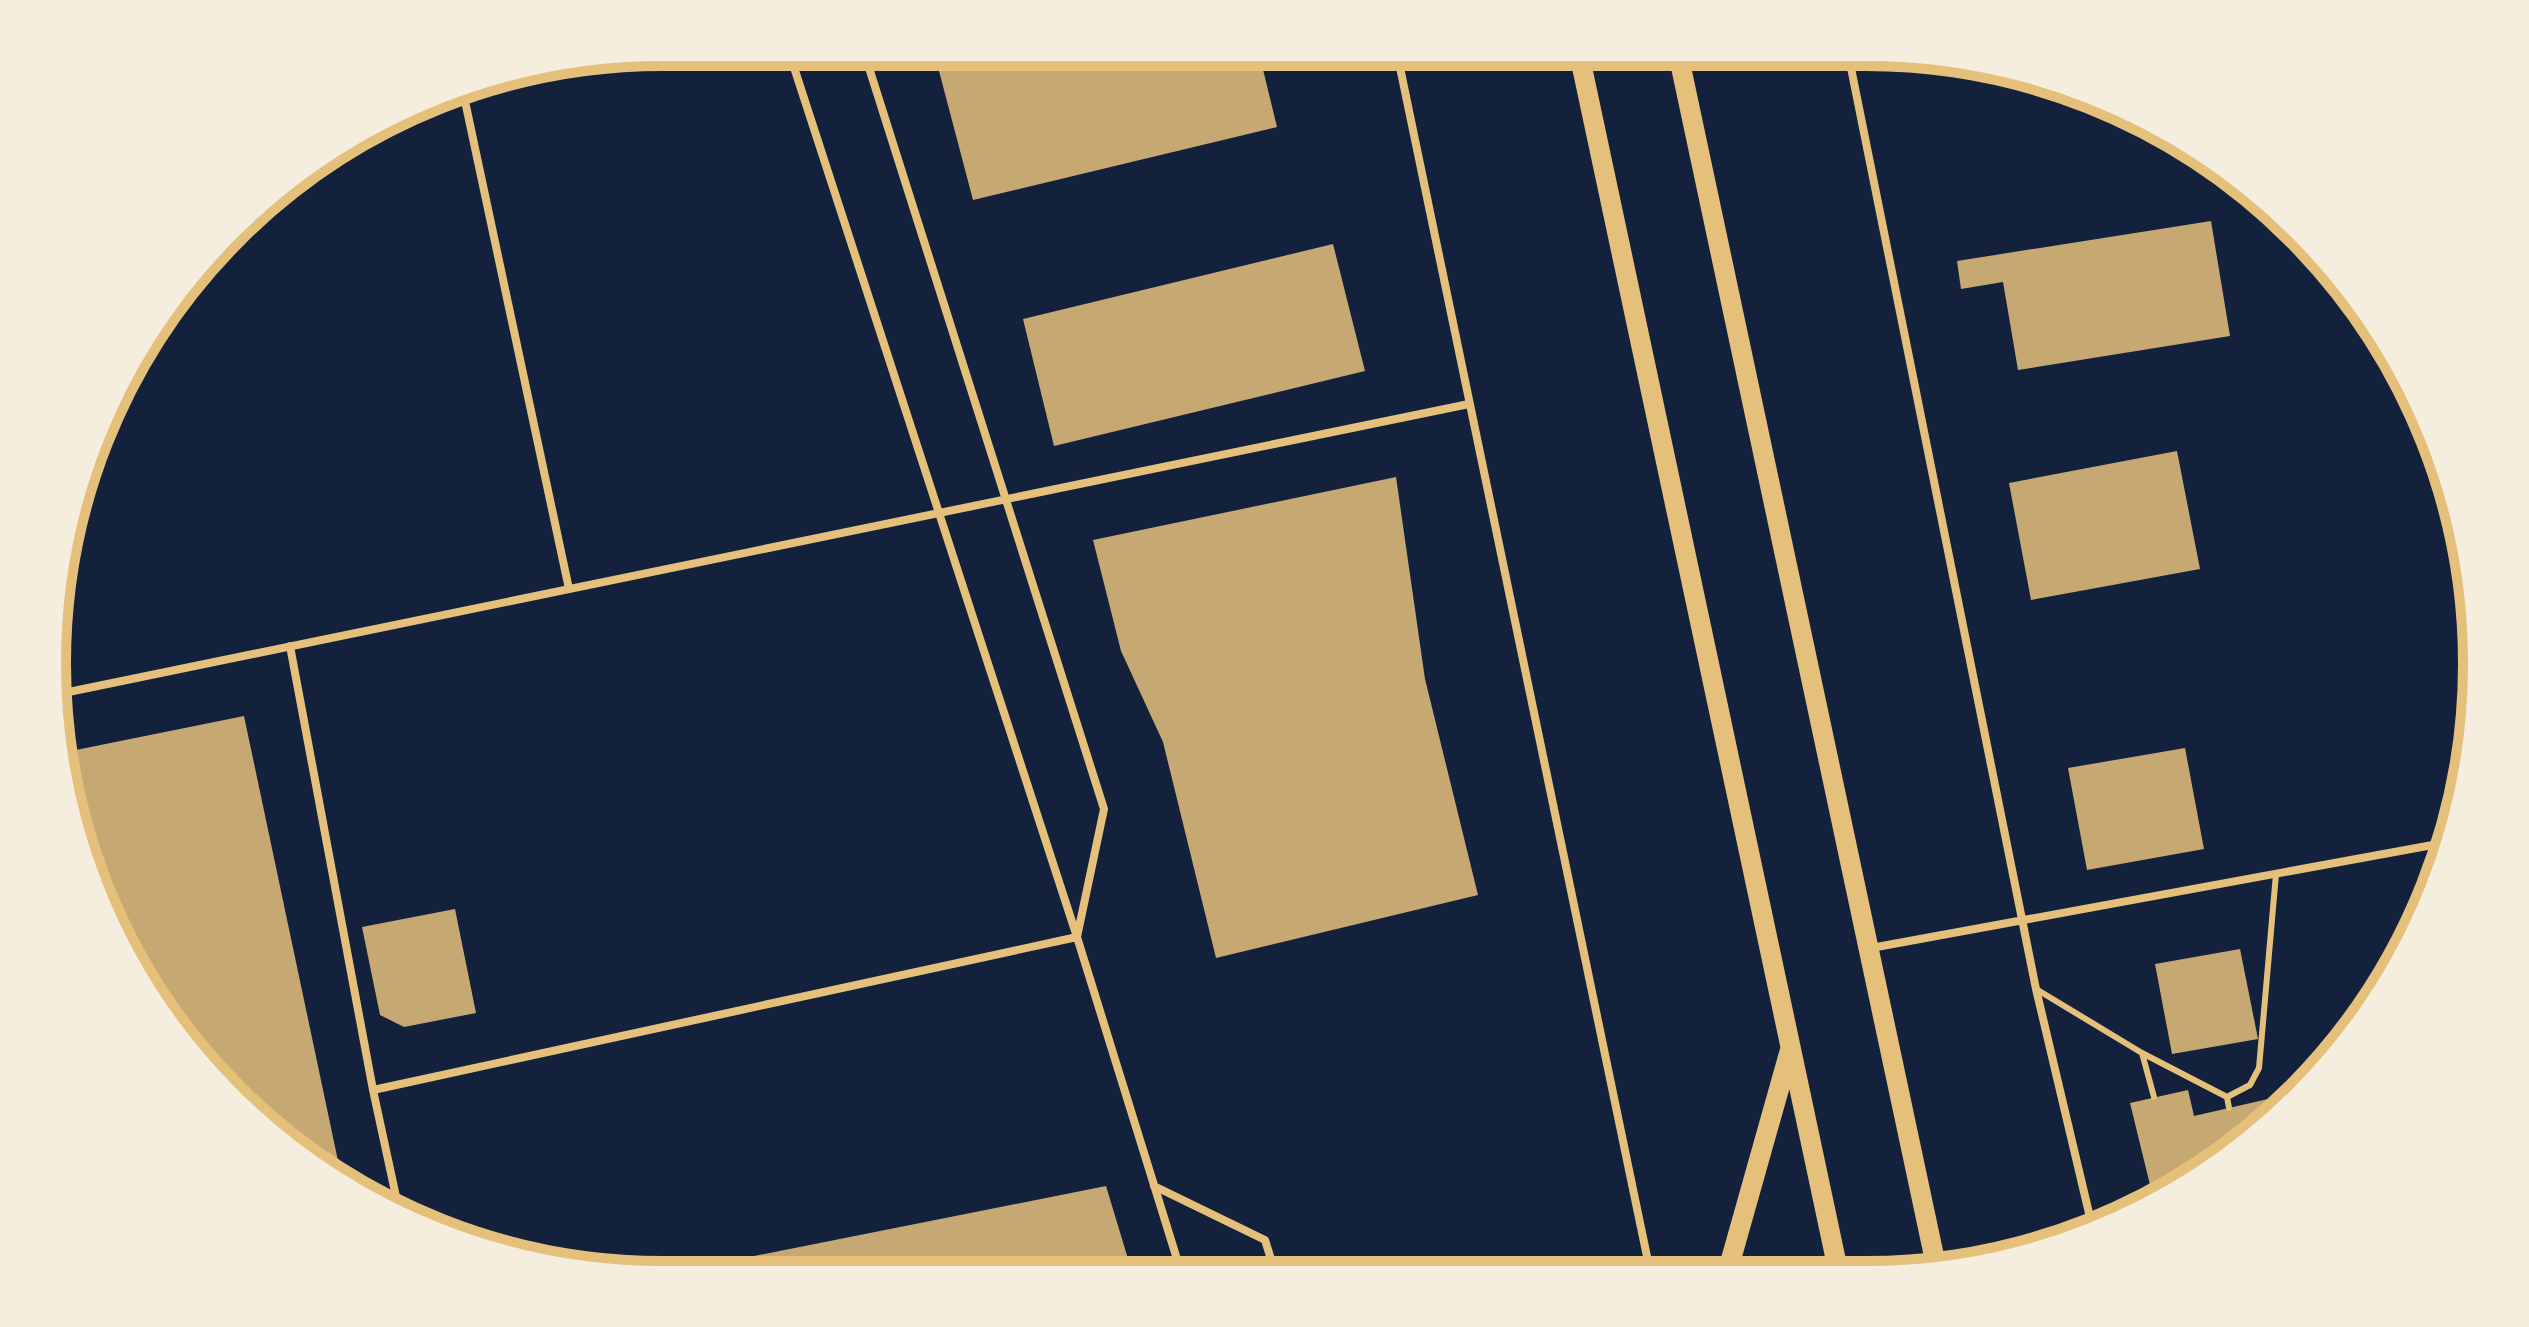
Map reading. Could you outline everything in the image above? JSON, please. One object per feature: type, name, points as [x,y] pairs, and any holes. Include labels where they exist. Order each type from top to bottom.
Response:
[{"type":"main road","points":[[1582,66],[1836,1261]]},
{"type":"main road","points":[[1681,66],[1934,1257]]},
{"type":"main road","points":[[1731,1261],[1791,1046]]},
{"type":"street","points":[[794,66],[1077,937],[1178,1261]]},
{"type":"street","points":[[869,66],[1009,499],[1104,809],[1077,937]]},
{"type":"street","points":[[1400,66],[1648,1261]]},
{"type":"street","points":[[1851,66],[2036,989],[2090,1217]]},
{"type":"street","points":[[465,100],[569,589]]},
{"type":"street","points":[[67,692],[1469,404]]},
{"type":"street","points":[[290,646],[373,1090],[396,1198]]},
{"type":"street","points":[[1870,949],[2435,845]]},
{"type":"street","points":[[373,1090],[1077,937]]},
{"type":"street","points":[[1154,1186],[1265,1240],[1272,1261]]},
{"type":"lane","points":[[2227,1097],[2250,1085],[2259,1068],[2276,874]]},
{"type":"lane","points":[[2036,989],[2142,1053],[2227,1097]]},
{"type":"lane","points":[[2142,1053],[2154,1097]]},
{"type":"lane","points":[[2227,1097],[2229,1108]]},
{"type":"building","points":[[938,66],[1262,66],[1277,127],[973,200]]},
{"type":"building","points":[[2211,221],[2230,336],[2018,370],[2003,282],[1961,289],[1957,261]]},
{"type":"building","points":[[1333,244],[1365,371],[1054,446],[1023,319]]},
{"type":"building","points":[[2177,451],[2200,569],[2031,600],[2009,483]]},
{"type":"building","points":[[1396,477],[1425,679],[1478,895],[1216,958],[1163,742],[1121,651],[1093,540]]},
{"type":"building","points":[[244,716],[339,1164],[300,1138],[241,1086],[189,1027],[167,995],[146,962],[111,892],[86,818],[72,751]]},
{"type":"building","points":[[2185,748],[2204,849],[2087,870],[2068,768]]},
{"type":"building","points":[[455,909],[476,1013],[404,1027],[380,1015],[362,927]]},
{"type":"building","points":[[2240,949],[2258,1039],[2172,1054],[2155,964]]},
{"type":"building","points":[[2188,1090],[2194,1116],[2268,1099],[2269,1104],[2229,1138],[2151,1188],[2130,1103]]},
{"type":"building","points":[[1106,1186],[1129,1261],[729,1261]]}]
